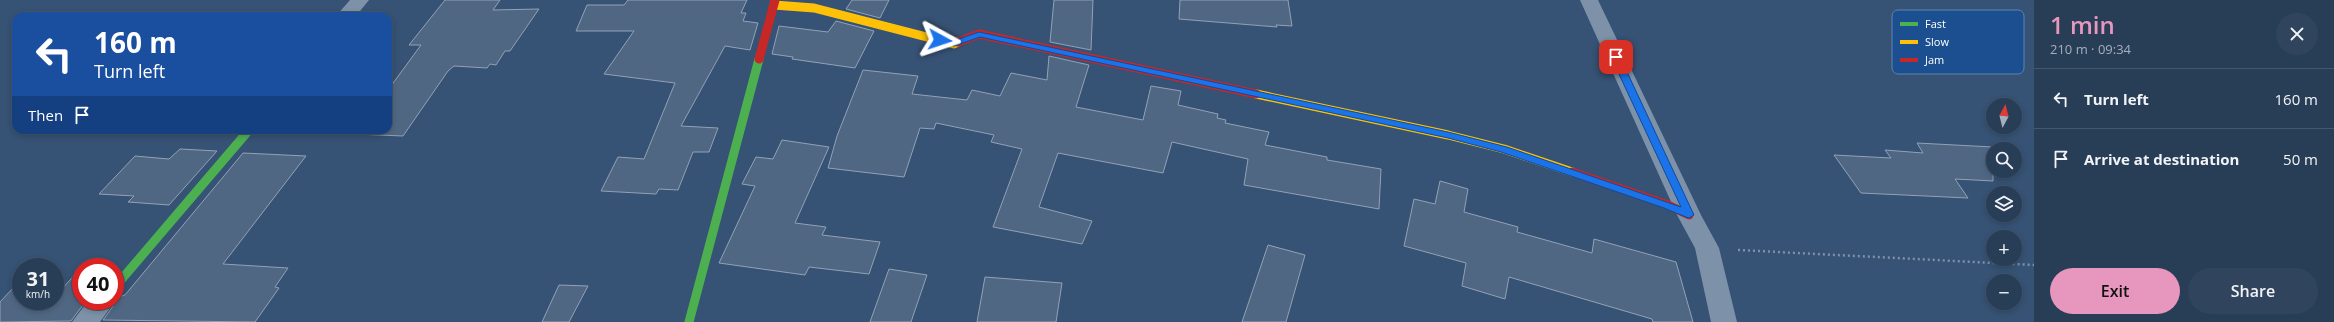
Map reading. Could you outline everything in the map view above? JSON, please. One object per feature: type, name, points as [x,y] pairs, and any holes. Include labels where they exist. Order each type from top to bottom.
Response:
[{"type":"street","points":[[350,12],[360,0]]},
{"type":"street","points":[[1589,0],[1689,215],[1707,248],[1724,322]]},
{"type":"street","points":[[689,322],[774,3],[814,8],[954,44],[979,34],[1448,135],[1504,149],[1668,205],[1689,215]]},
{"type":"street","points":[[124,277],[247,134]]},
{"type":"street","points":[[85,322],[95,310]]},
{"type":"path","points":[[1707,248],[2034,264]]},
{"type":"building","points":[[445,0],[500,0],[493,10],[539,9],[510,51],[505,51],[496,65],[490,64],[487,68],[454,66],[448,71],[403,136],[356,134],[392,134],[392,85],[421,45],[409,45]]},
{"type":"building","points":[[628,0],[747,0],[741,13],[746,13],[743,21],[758,23],[750,50],[725,46],[681,126],[718,128],[709,152],[693,152],[678,190],[659,189],[656,194],[601,191],[618,157],[644,159],[675,83],[604,74],[634,31],[576,31],[587,5],[624,5]]},
{"type":"building","points":[[852,0],[889,0],[880,18],[846,9]]},
{"type":"building","points":[[1054,0],[1093,0],[1091,50],[1050,42]]},
{"type":"building","points":[[1180,0],[1288,0],[1292,26],[1276,25],[1277,27],[1179,19]]},
{"type":"building","points":[[836,21],[874,31],[855,68],[792,59],[793,57],[772,54],[779,26],[828,32]]},
{"type":"building","points":[[1049,56],[1089,65],[1076,107],[1143,120],[1151,86],[1181,91],[1178,105],[1218,114],[1217,118],[1226,120],[1225,123],[1269,132],[1265,145],[1327,157],[1327,160],[1381,169],[1379,209],[1244,185],[1248,159],[1172,142],[1163,173],[1058,153],[1039,207],[1092,221],[1082,244],[993,227],[1022,149],[991,142],[994,135],[936,123],[934,129],[920,128],[904,177],[828,168],[837,136],[863,70],[918,76],[912,94],[967,100],[972,90],[1000,96],[1011,73],[1047,80]]},
{"type":"building","points":[[782,140],[829,147],[795,223],[826,227],[822,235],[880,242],[869,274],[809,267],[805,275],[719,263],[755,186],[742,184],[756,157],[773,159]]},
{"type":"building","points":[[1917,143],[1986,147],[1986,178],[1993,178],[1993,181],[1955,179],[1968,198],[1861,193],[1834,155],[1891,158],[1885,150],[1923,153]]},
{"type":"building","points":[[180,149],[217,151],[169,205],[128,202],[134,196],[99,194],[135,156],[169,159]]},
{"type":"building","points":[[243,153],[306,156],[223,264],[288,268],[275,287],[279,288],[255,322],[103,320],[110,310],[124,310],[125,295]]},
{"type":"building","points":[[1440,181],[1468,189],[1464,212],[1518,227],[1517,232],[1592,253],[1594,239],[1676,262],[1693,322],[1653,322],[1652,319],[1509,277],[1505,299],[1462,286],[1466,263],[1404,246],[1414,199],[1435,204]]},
{"type":"building","points":[[1268,245],[1305,255],[1286,322],[1242,322]]},
{"type":"building","points":[[889,269],[927,275],[911,322],[870,322]]},
{"type":"building","points":[[985,277],[1062,283],[1056,322],[977,322]]},
{"type":"building","points":[[72,278],[72,310],[79,310],[71,321],[0,322],[0,302],[12,289],[12,310],[64,310],[64,287]]},
{"type":"building","points":[[559,285],[588,286],[569,322],[542,322]]},
{"type":"traffic: fast","points":[[689,322],[759,59]]},
{"type":"traffic: fast","points":[[124,276],[246,134]]},
{"type":"traffic: slow","points":[[774,5],[814,8],[954,44],[958,42]]},
{"type":"traffic: slow","points":[[1256,94],[1448,135],[1504,149],[1572,172]]},
{"type":"traffic: jam","points":[[759,59],[775,0]]},
{"type":"traffic: jam","points":[[958,42],[979,34],[1256,94]]},
{"type":"traffic: jam","points":[[1572,172],[1668,205],[1689,215]]},
{"type":"route","points":[[940,40],[954,44],[979,34],[1448,135],[1504,149],[1668,205],[1689,215],[1616,57]]}]
